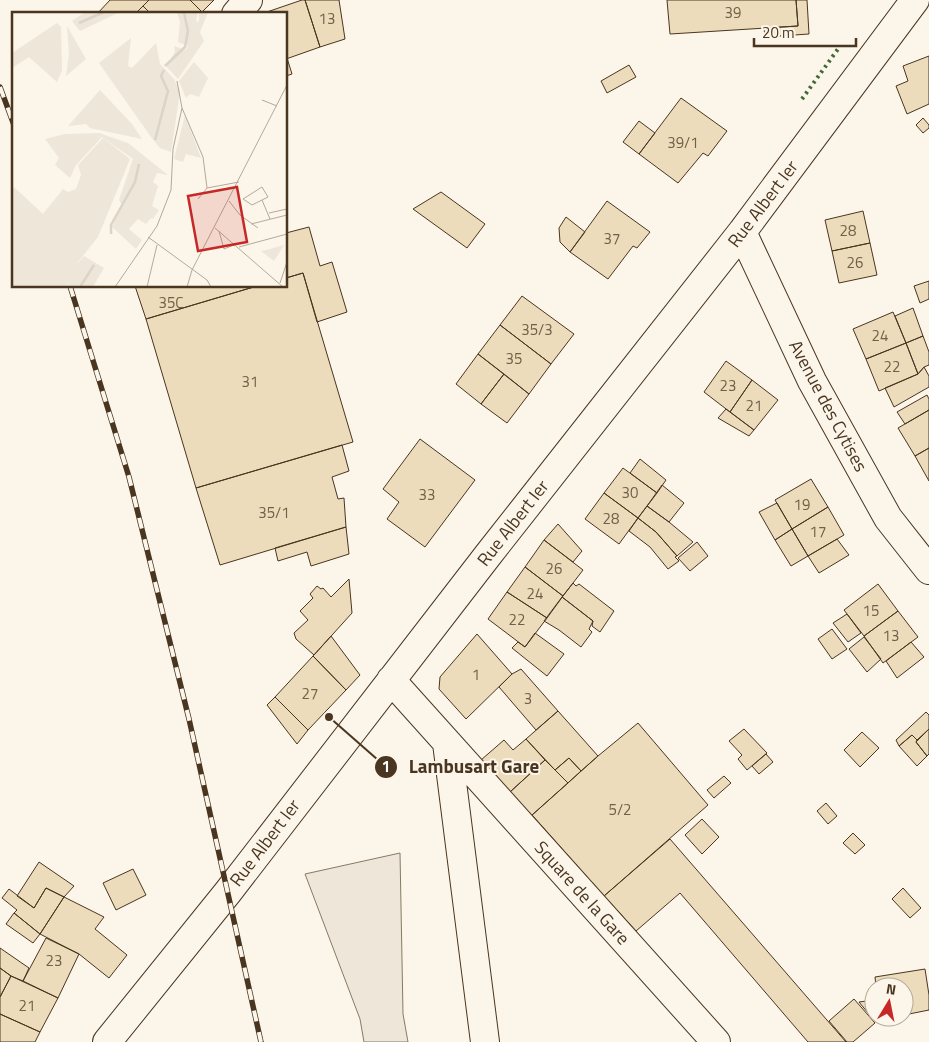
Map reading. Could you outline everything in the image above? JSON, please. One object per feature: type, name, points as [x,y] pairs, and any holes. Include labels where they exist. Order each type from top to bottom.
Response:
[{"type":"street","points":[[238,12],[248,0]]},
{"type":"street","name":"Rue Albert Ier","points":[[107,1042],[228,892],[391,680],[742,232],[915,0]]},
{"type":"street","name":"Avenue des Cytises","points":[[742,232],[812,381],[888,518],[929,570]]},
{"type":"street","name":"Square de la Gare","points":[[391,680],[716,1042]]},
{"type":"street","points":[[447,743],[485,1042]]},
{"type":"shaded area","points":[[400,853],[403,1014],[408,1042],[364,1042],[360,1019],[305,874]]},
{"type":"building","points":[[110,0],[149,0],[137,12],[99,12]]},
{"type":"building","points":[[149,0],[190,0],[202,12],[149,12],[143,6]]},
{"type":"building","points":[[190,0],[214,0],[202,12]]},
{"type":"building","points":[[305,0],[320,47],[288,58],[288,12],[267,12]]},
{"type":"building","points":[[305,0],[339,0],[345,39],[320,47]]},
{"type":"building","points":[[667,0],[796,0],[798,26],[670,34]]},
{"type":"building","points":[[796,0],[807,0],[809,34],[765,37],[764,28],[798,26]]},
{"type":"building","points":[[143,6],[149,12],[137,12]]},
{"type":"building","points":[[929,56],[929,104],[907,114],[896,86],[908,81],[903,66]]},
{"type":"building","points":[[288,61],[292,74],[288,75]]},
{"type":"building","points":[[629,65],[636,77],[607,93],[601,81]]},
{"type":"building","points":[[681,98],[727,131],[708,156],[703,153],[678,183],[639,154]]},
{"type":"building","points":[[923,118],[929,125],[929,128],[923,133],[916,125]]},
{"type":"building","points":[[639,121],[655,133],[639,154],[623,142]]},
{"type":"building","points":[[441,192],[485,224],[467,248],[413,209]]},
{"type":"building","points":[[607,201],[650,232],[637,248],[633,246],[608,279],[570,252]]},
{"type":"building","points":[[863,211],[870,243],[832,251],[825,220]]},
{"type":"building","points":[[566,217],[585,232],[570,252],[560,242],[559,228]]},
{"type":"building","points":[[309,227],[320,266],[332,262],[347,312],[317,322],[303,273],[288,277],[288,232]]},
{"type":"building","points":[[870,243],[877,275],[839,283],[832,251]]},
{"type":"building","points":[[303,273],[353,442],[196,488],[146,319],[250,288],[288,288],[288,277]]},
{"type":"building","points":[[929,281],[929,299],[920,303],[914,286]]},
{"type":"building","points":[[136,288],[250,288],[146,319]]},
{"type":"building","points":[[522,296],[574,334],[551,364],[500,325]]},
{"type":"building","points":[[913,308],[923,336],[906,343],[895,316]]},
{"type":"building","points":[[893,312],[906,343],[866,359],[853,329]]},
{"type":"building","points":[[500,325],[551,364],[529,394],[478,354]]},
{"type":"building","points":[[923,336],[929,352],[929,365],[924,367],[918,374],[906,343]]},
{"type":"building","points":[[906,343],[918,374],[879,391],[866,359]]},
{"type":"building","points":[[478,354],[504,374],[481,404],[456,384]]},
{"type":"building","points":[[726,361],[752,380],[730,412],[704,392]]},
{"type":"building","points":[[924,367],[929,376],[929,387],[894,407],[885,388],[918,374]]},
{"type":"building","points":[[504,374],[529,394],[507,423],[481,404]]},
{"type":"building","points":[[752,380],[778,400],[754,430],[730,412]]},
{"type":"building","points":[[927,395],[929,410],[905,424],[897,412]]},
{"type":"building","points":[[726,409],[754,430],[749,436],[718,418]]},
{"type":"building","points":[[929,410],[929,448],[915,456],[898,428]]},
{"type":"building","points":[[420,439],[475,480],[425,547],[387,519],[399,502],[383,489]]},
{"type":"building","points":[[342,445],[349,471],[332,477],[338,499],[344,498],[346,527],[220,565],[196,488]]},
{"type":"building","points":[[929,448],[929,481],[915,456]]},
{"type":"building","points":[[640,459],[666,480],[657,493],[630,473]]},
{"type":"building","points":[[623,468],[657,493],[638,518],[604,493]]},
{"type":"building","points":[[811,479],[828,507],[792,529],[775,500]]},
{"type":"building","points":[[662,485],[684,503],[669,522],[647,506]]},
{"type":"building","points":[[604,493],[638,518],[619,544],[585,519]]},
{"type":"building","points":[[777,503],[792,529],[775,540],[759,512]]},
{"type":"building","points":[[647,506],[693,542],[677,556],[656,532],[638,518]]},
{"type":"building","points":[[828,507],[844,535],[808,556],[792,529]]},
{"type":"building","points":[[638,518],[656,532],[677,556],[675,557],[679,561],[668,569],[650,547],[629,531]]},
{"type":"building","points":[[558,524],[582,551],[573,562],[544,540]]},
{"type":"building","points":[[346,527],[349,554],[311,566],[307,552],[278,561],[275,548]]},
{"type":"building","points":[[792,529],[808,556],[791,566],[775,540]]},
{"type":"building","points":[[837,539],[849,555],[819,573],[808,556]]},
{"type":"building","points":[[544,540],[583,570],[563,596],[525,567]]},
{"type":"building","points":[[697,542],[708,556],[690,571],[678,558]]},
{"type":"building","points":[[525,567],[563,596],[547,618],[507,592]]},
{"type":"building","points":[[349,579],[352,613],[314,655],[296,639],[294,633],[308,620],[300,611],[313,598],[310,594],[317,586],[321,589],[323,588],[331,597]]},
{"type":"building","points":[[573,583],[576,586],[579,584],[614,611],[600,632],[592,626],[593,621],[562,597]]},
{"type":"building","points":[[878,584],[898,611],[864,636],[844,610]]},
{"type":"building","points":[[507,592],[547,618],[525,647],[488,619]]},
{"type":"building","points":[[562,597],[593,621],[589,629],[592,632],[581,647],[544,621]]},
{"type":"building","points":[[898,611],[918,637],[883,663],[864,636]]},
{"type":"building","points":[[847,614],[861,633],[848,642],[833,623]]},
{"type":"building","points":[[832,629],[847,649],[832,659],[818,639]]},
{"type":"building","points":[[535,633],[564,654],[547,676],[512,648],[518,642],[525,647]]},
{"type":"building","points":[[477,634],[512,674],[466,719],[439,689],[440,677]]},
{"type":"building","points":[[331,636],[360,675],[346,690],[313,656]]},
{"type":"building","points":[[864,637],[881,659],[867,672],[849,649]]},
{"type":"building","points":[[911,642],[924,657],[897,678],[886,661]]},
{"type":"building","points":[[313,656],[346,690],[308,730],[275,697]]},
{"type":"building","points":[[521,669],[558,711],[536,730],[499,687],[512,674]]},
{"type":"building","points":[[275,697],[308,730],[297,744],[267,705]]},
{"type":"building","points":[[558,711],[598,756],[581,771],[569,758],[555,770],[526,739]]},
{"type":"building","points":[[926,712],[929,715],[929,729],[917,740],[912,735],[899,746],[896,740]]},
{"type":"building","points":[[638,723],[708,805],[604,896],[532,815]]},
{"type":"building","points":[[744,729],[767,753],[747,770],[738,759],[742,755],[729,741]]},
{"type":"building","points":[[929,729],[929,754],[927,756],[916,742]]},
{"type":"building","points":[[862,732],[879,748],[860,767],[844,750]]},
{"type":"building","points":[[912,735],[927,756],[917,766],[899,746]]},
{"type":"building","points":[[526,739],[545,760],[510,792],[481,760],[504,740],[513,750]]},
{"type":"building","points":[[766,754],[773,762],[759,774],[752,766]]},
{"type":"building","points":[[569,758],[581,771],[568,783],[555,770]]},
{"type":"building","points":[[545,760],[568,783],[531,816],[510,792]]},
{"type":"building","points":[[724,776],[731,783],[714,798],[707,790]]},
{"type":"building","points":[[826,803],[837,816],[828,824],[817,811]]},
{"type":"building","points":[[702,819],[719,837],[702,854],[685,835]]},
{"type":"building","points":[[853,833],[865,845],[855,854],[843,843]]},
{"type":"building","points":[[670,839],[846,1042],[808,1042],[680,893],[636,931],[604,896]]},
{"type":"building","points":[[39,862],[74,886],[64,897],[46,888],[34,908],[17,896]]},
{"type":"building","points":[[133,869],[146,895],[116,910],[103,883]]},
{"type":"building","points":[[46,888],[64,897],[40,934],[14,913],[17,910],[2,898],[9,889],[34,908]]},
{"type":"building","points":[[903,888],[921,908],[910,918],[892,899]]},
{"type":"building","points":[[64,897],[104,917],[95,929],[127,955],[109,978],[79,954],[40,934]]},
{"type":"building","points":[[14,913],[40,934],[33,943],[6,924]]},
{"type":"building","points":[[46,938],[79,954],[58,998],[23,981]]},
{"type":"building","points":[[0,948],[29,968],[23,981],[11,976],[0,968]]},
{"type":"building","points":[[0,968],[11,976],[0,997]]},
{"type":"building","points":[[925,969],[929,1010],[914,1013],[914,977],[875,977]]},
{"type":"building","points":[[11,976],[58,998],[40,1032],[0,1014],[0,997]]},
{"type":"building","points":[[854,999],[864,1010],[864,1027],[870,1027],[853,1042],[847,1042],[829,1021]]},
{"type":"building","points":[[864,1001],[864,1008],[859,1002]]},
{"type":"building","points":[[0,1014],[40,1032],[35,1042],[0,1042]]},
{"type":"railway","points":[[0,87],[12,120]]},
{"type":"railway","points":[[71,288],[129,477],[189,719],[261,1042]]},
{"type":"hedge","points":[[802,99],[838,49]]},
{"type":"place","name":"Lambusart Gare","points":[[329,717]]}]
